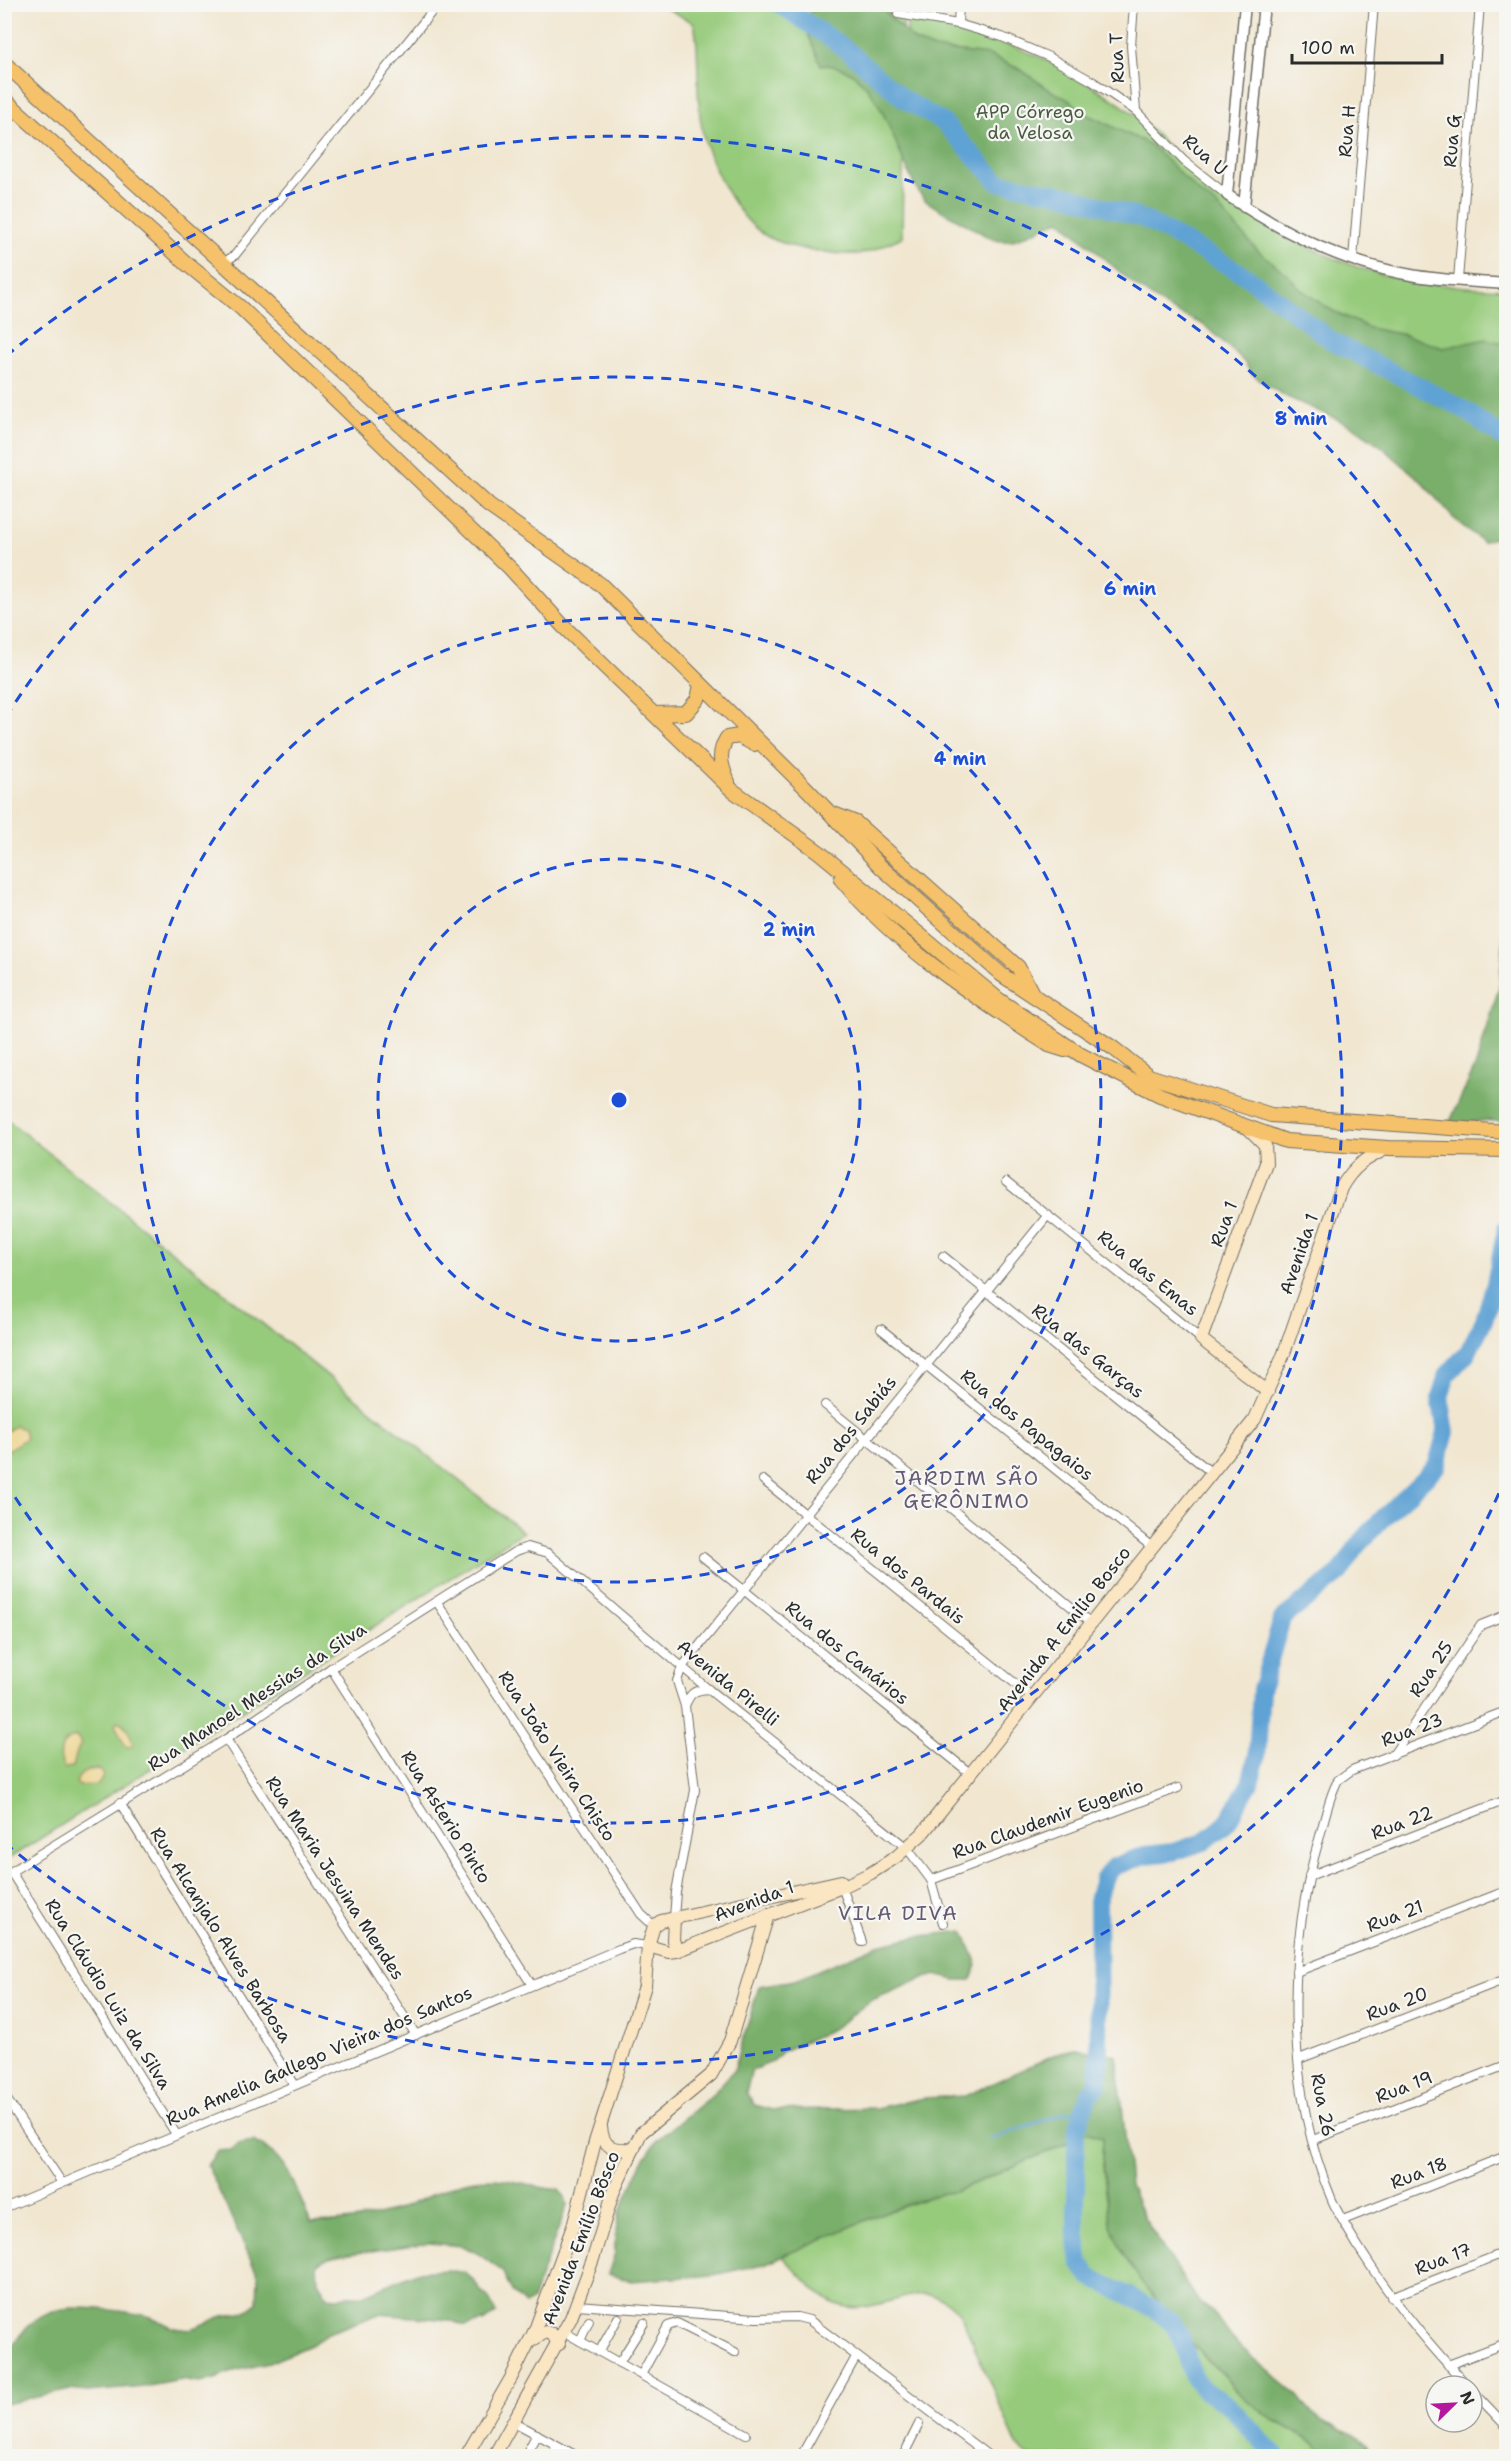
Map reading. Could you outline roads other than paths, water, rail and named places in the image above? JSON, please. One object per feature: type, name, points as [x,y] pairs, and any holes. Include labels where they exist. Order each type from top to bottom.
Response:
[{"type":"main road","points":[[4,63],[489,506],[600,584],[808,790],[881,867],[1002,975],[1113,1048],[1149,1076],[1271,1115],[1504,1132]]},
{"type":"main road","points":[[4,99],[187,264],[241,308],[510,568],[563,626],[732,790],[819,852],[999,1000],[1081,1054],[1160,1095],[1286,1141],[1388,1148],[1505,1150]]},
{"type":"main road","points":[[655,714],[686,713],[698,699],[701,685]]},
{"type":"main road","points":[[732,790],[720,764],[720,749],[727,738],[739,736],[762,746]]},
{"type":"main road","name":"Rua 1","points":[[1201,1339],[1266,1163],[1265,1145],[1245,1126]]},
{"type":"main road","name":"Avenida 1","points":[[1268,1392],[1283,1356],[1341,1188],[1350,1172],[1363,1161],[1388,1148]]},
{"type":"main road","name":"Rua das Emas","points":[[1201,1339],[1268,1392]]},
{"type":"main road","name":"Avenida A Emilio Bosco","points":[[871,1873],[907,1848],[922,1834],[972,1774],[1255,1419],[1268,1392]]},
{"type":"main road","points":[[654,1926],[661,1921],[871,1873]]},
{"type":"main road","name":"Avenida 1","points":[[677,1951],[842,1887],[871,1873]]},
{"type":"main road","name":"Avenida Emílio Bôsco","points":[[494,2457],[577,2305],[613,2193],[641,2133],[711,2075],[729,2041],[768,1915]]},
{"type":"main road","points":[[648,1946],[669,1952],[677,1951],[673,1940],[674,1918]]},
{"type":"main road","name":"Avenida Emílio Bôsco","points":[[466,2457],[529,2342],[549,2293],[575,2218],[601,2123],[645,1986],[648,1946],[654,1926]]},
{"type":"main road","points":[[601,2123],[602,2138],[609,2147],[616,2150],[634,2149]]},
{"type":"main road","points":[[529,2342],[546,2332],[561,2338]]},
{"type":"street","points":[[223,263],[235,255],[438,4]]},
{"type":"street","points":[[958,24],[959,4]]},
{"type":"street","name":"Rua T","points":[[1134,4],[1131,46],[1136,111]]},
{"type":"street","points":[[1227,195],[1245,4]]},
{"type":"street","points":[[1244,207],[1264,4]]},
{"type":"street","name":"Rua H","points":[[1353,259],[1374,4]]},
{"type":"street","name":"Rua G","points":[[1458,280],[1480,4]]},
{"type":"street","name":"Rua U","points":[[898,14],[958,24],[1002,37],[1049,57],[1092,81],[1136,111],[1184,161],[1227,195],[1304,240],[1353,259],[1411,275],[1506,284]]},
{"type":"street","name":"Rua das Emas","points":[[1006,1182],[1201,1339]]},
{"type":"street","name":"Rua dos Sabiás","points":[[682,1666],[1048,1215]]},
{"type":"street","name":"Rua das Garças","points":[[943,1256],[1212,1473]]},
{"type":"street","name":"Rua dos Papagaios","points":[[881,1329],[1152,1547]]},
{"type":"street","points":[[825,1405],[1091,1623]]},
{"type":"street","name":"Rua dos Pardais","points":[[763,1480],[1032,1697]]},
{"type":"street","name":"Rua Manoel Messias da Silva","points":[[8,1874],[226,1739],[331,1668],[516,1551],[528,1547]]},
{"type":"street","name":"Avenida Pirelli","points":[[528,1547],[548,1553],[708,1689],[907,1848],[931,1880]]},
{"type":"street","name":"Rua dos Canários","points":[[703,1557],[972,1774]]},
{"type":"street","name":"Rua João Vieira Chisto","points":[[437,1602],[641,1914],[654,1926]]},
{"type":"street","name":"Rua 25","points":[[1393,1755],[1481,1625],[1506,1615]]},
{"type":"street","points":[[674,1918],[676,1892],[695,1790],[686,1706],[677,1681],[682,1666]]},
{"type":"street","name":"Rua Asterio Pinto","points":[[331,1668],[532,1984]]},
{"type":"street","points":[[686,1706],[690,1694],[697,1689],[708,1689]]},
{"type":"street","name":"Rua 23","points":[[1334,1787],[1344,1775],[1506,1711]]},
{"type":"street","name":"Rua Maria Jesuina Mendes","points":[[226,1739],[416,2035]]},
{"type":"street","name":"Rua 26","points":[[1334,1787],[1309,1876],[1298,1938],[1296,2030],[1313,2140],[1325,2180],[1343,2220],[1406,2318],[1456,2374]]},
{"type":"street","name":"Rua Claudemir Eugenio","points":[[931,1880],[1178,1788]]},
{"type":"street","name":"Rua 22","points":[[1309,1876],[1506,1800]]},
{"type":"street","name":"Rua Alcanjalo Alves Barbosa","points":[[120,1803],[294,2085]]},
{"type":"street","name":"Rua Cláudio Luiz da Silva","points":[[8,1874],[176,2134]]},
{"type":"street","points":[[931,1880],[943,1923]]},
{"type":"street","points":[[842,1887],[862,1942]]},
{"type":"street","name":"Rua 21","points":[[1296,1972],[1506,1891]]},
{"type":"street","name":"Rua Amelia Gallego Vieira dos Santos","points":[[4,2208],[532,1984],[633,1944],[648,1946]]},
{"type":"street","name":"Rua 20","points":[[1299,2059],[1506,1979]]},
{"type":"street","name":"Rua 19","points":[[1313,2140],[1506,2066]]},
{"type":"street","points":[[4,2095],[62,2183]]},
{"type":"street","name":"Rua 18","points":[[1343,2220],[1506,2156]]},
{"type":"street","name":"Rua 17","points":[[1391,2297],[1506,2252]]},
{"type":"street","points":[[577,2305],[756,2318],[797,2317],[809,2320],[989,2457]]},
{"type":"street","points":[[599,2352],[618,2318]]},
{"type":"street","points":[[580,2341],[589,2321]]},
{"type":"street","points":[[619,2363],[644,2323]]},
{"type":"street","points":[[641,2375],[668,2326],[677,2323],[735,2352]]},
{"type":"street","points":[[561,2338],[580,2341],[746,2434]]},
{"type":"street","points":[[1448,2366],[1506,2343]]},
{"type":"street","points":[[801,2457],[856,2357]]},
{"type":"street","points":[[1484,2403],[1506,2426]]},
{"type":"street","points":[[514,2422],[577,2457]]},
{"type":"street","points":[[903,2457],[919,2424]]},
{"type":"street","points":[[525,2457],[537,2434]]},
{"type":"street","points":[[552,2457],[557,2446]]},
{"type":"waterway","points":[[779,4],[846,49],[904,99],[944,123],[998,182],[1066,195],[1144,219],[1245,275],[1332,341],[1463,409],[1506,440]]},
{"type":"waterway","points":[[1276,2456],[1227,2404],[1205,2391],[1193,2377],[1181,2336],[1171,2322],[1128,2295],[1089,2277],[1080,2263],[1076,2235],[1076,2132],[1089,2094],[1097,2086],[1099,2074],[1098,1896],[1103,1880],[1113,1867],[1145,1855],[1173,1852],[1204,1842],[1227,1823],[1250,1783],[1257,1756],[1261,1690],[1282,1619],[1340,1573],[1356,1548],[1377,1524],[1436,1467],[1446,1432],[1440,1397],[1447,1375],[1468,1352],[1484,1320],[1495,1284],[1506,1229]]},
{"type":"waterway","points":[[990,2139],[1067,2112],[1082,2114]]},
{"type":"district","name":"JARDIM SÃO GERÔNIMO","points":[[967,1490]]},
{"type":"district","name":"VILA DIVA","points":[[898,1913]]},
{"type":"park label","name":"APP Córrego da Velosa","points":[[1030,122]]}]
